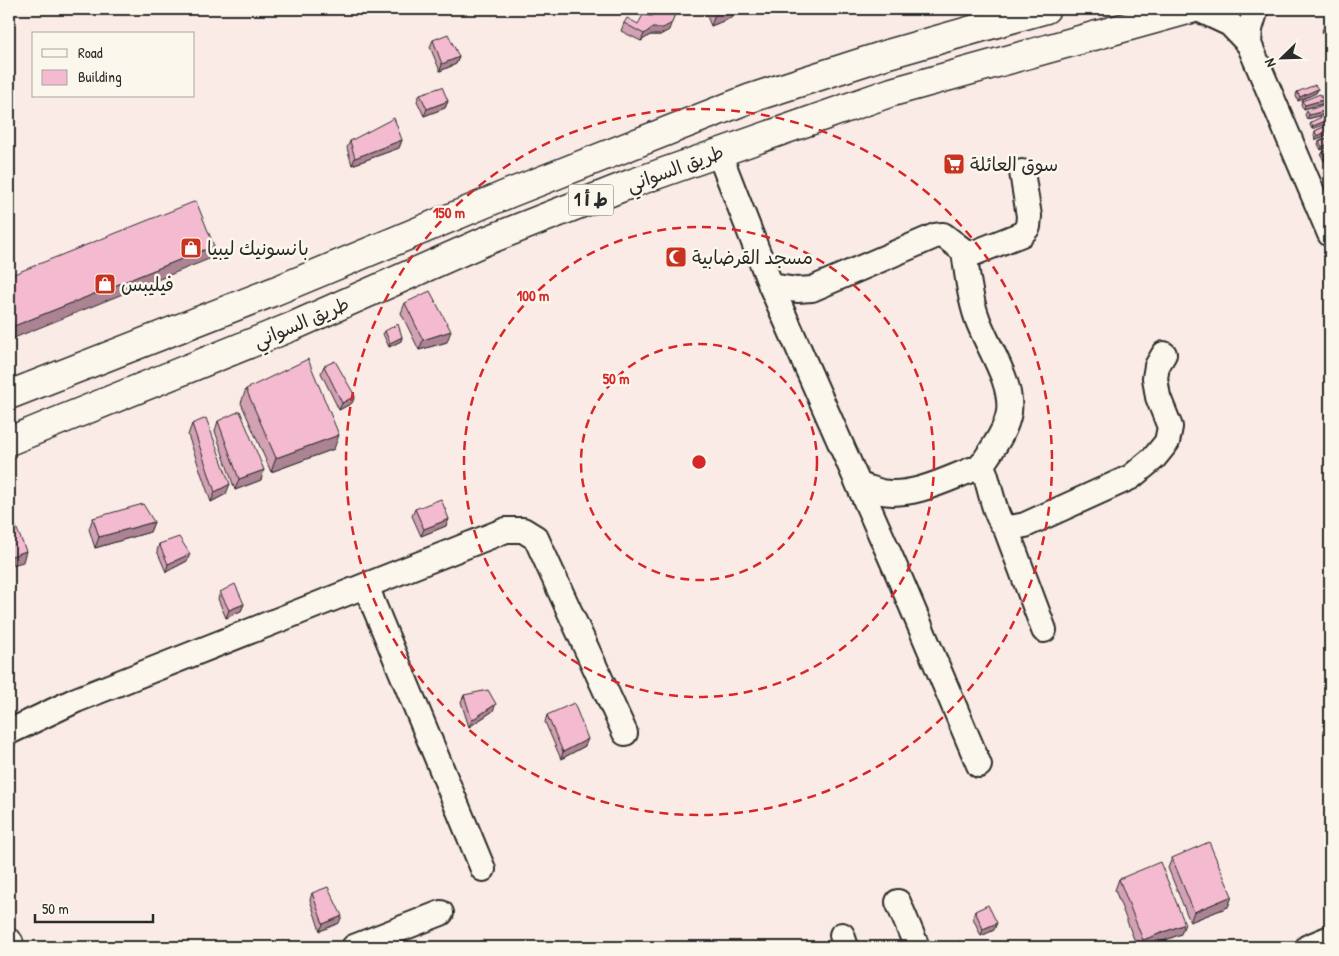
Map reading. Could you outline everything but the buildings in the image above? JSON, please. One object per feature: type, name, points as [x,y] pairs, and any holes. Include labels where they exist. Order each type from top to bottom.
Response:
[{"type":"main road","name":"طريق السواني","points":[[9,395],[275,291],[510,193],[751,98],[888,54],[1046,9]]},
{"type":"main road","name":"طريق السواني","points":[[9,440],[291,328],[483,242],[632,183],[892,92],[1191,9]]},
{"type":"main road","points":[[9,943],[10,947]]},
{"type":"street","points":[[1198,9],[1230,24],[1249,44],[1330,234]]},
{"type":"street","points":[[1249,44],[1250,29],[1256,9]]},
{"type":"street","points":[[719,153],[771,286],[898,574],[979,766]]},
{"type":"street","points":[[771,286],[812,290],[939,235],[946,237],[964,251],[974,253],[1022,234],[1028,226],[1029,216],[1022,172]]},
{"type":"street","points":[[964,251],[968,286],[976,316],[1006,384],[1009,399],[1009,412],[1001,433],[979,469]]},
{"type":"street","points":[[1005,526],[1013,528],[1025,525],[1131,477],[1154,458],[1168,442],[1170,427],[1158,397],[1155,378],[1157,366],[1164,354]]},
{"type":"street","points":[[859,485],[882,492],[906,491],[921,489],[971,470],[979,469],[985,473],[999,520],[1005,526],[1044,630]]},
{"type":"street","points":[[9,732],[76,700],[506,530],[523,530],[536,538],[625,733]]},
{"type":"street","points":[[367,586],[483,869]]},
{"type":"street","points":[[898,902],[917,947]]},
{"type":"street","points":[[354,947],[441,913]]},
{"type":"street","points":[[1308,947],[1330,938]]},
{"type":"place","name":"سوق العائلة","points":[[954,164]]},
{"type":"place","name":"بانسونيك ليبيا","points":[[191,248]]},
{"type":"place","name":"مسجد القرضابية","points":[[676,257]]},
{"type":"place","name":"فيليبس","points":[[105,284]]}]
